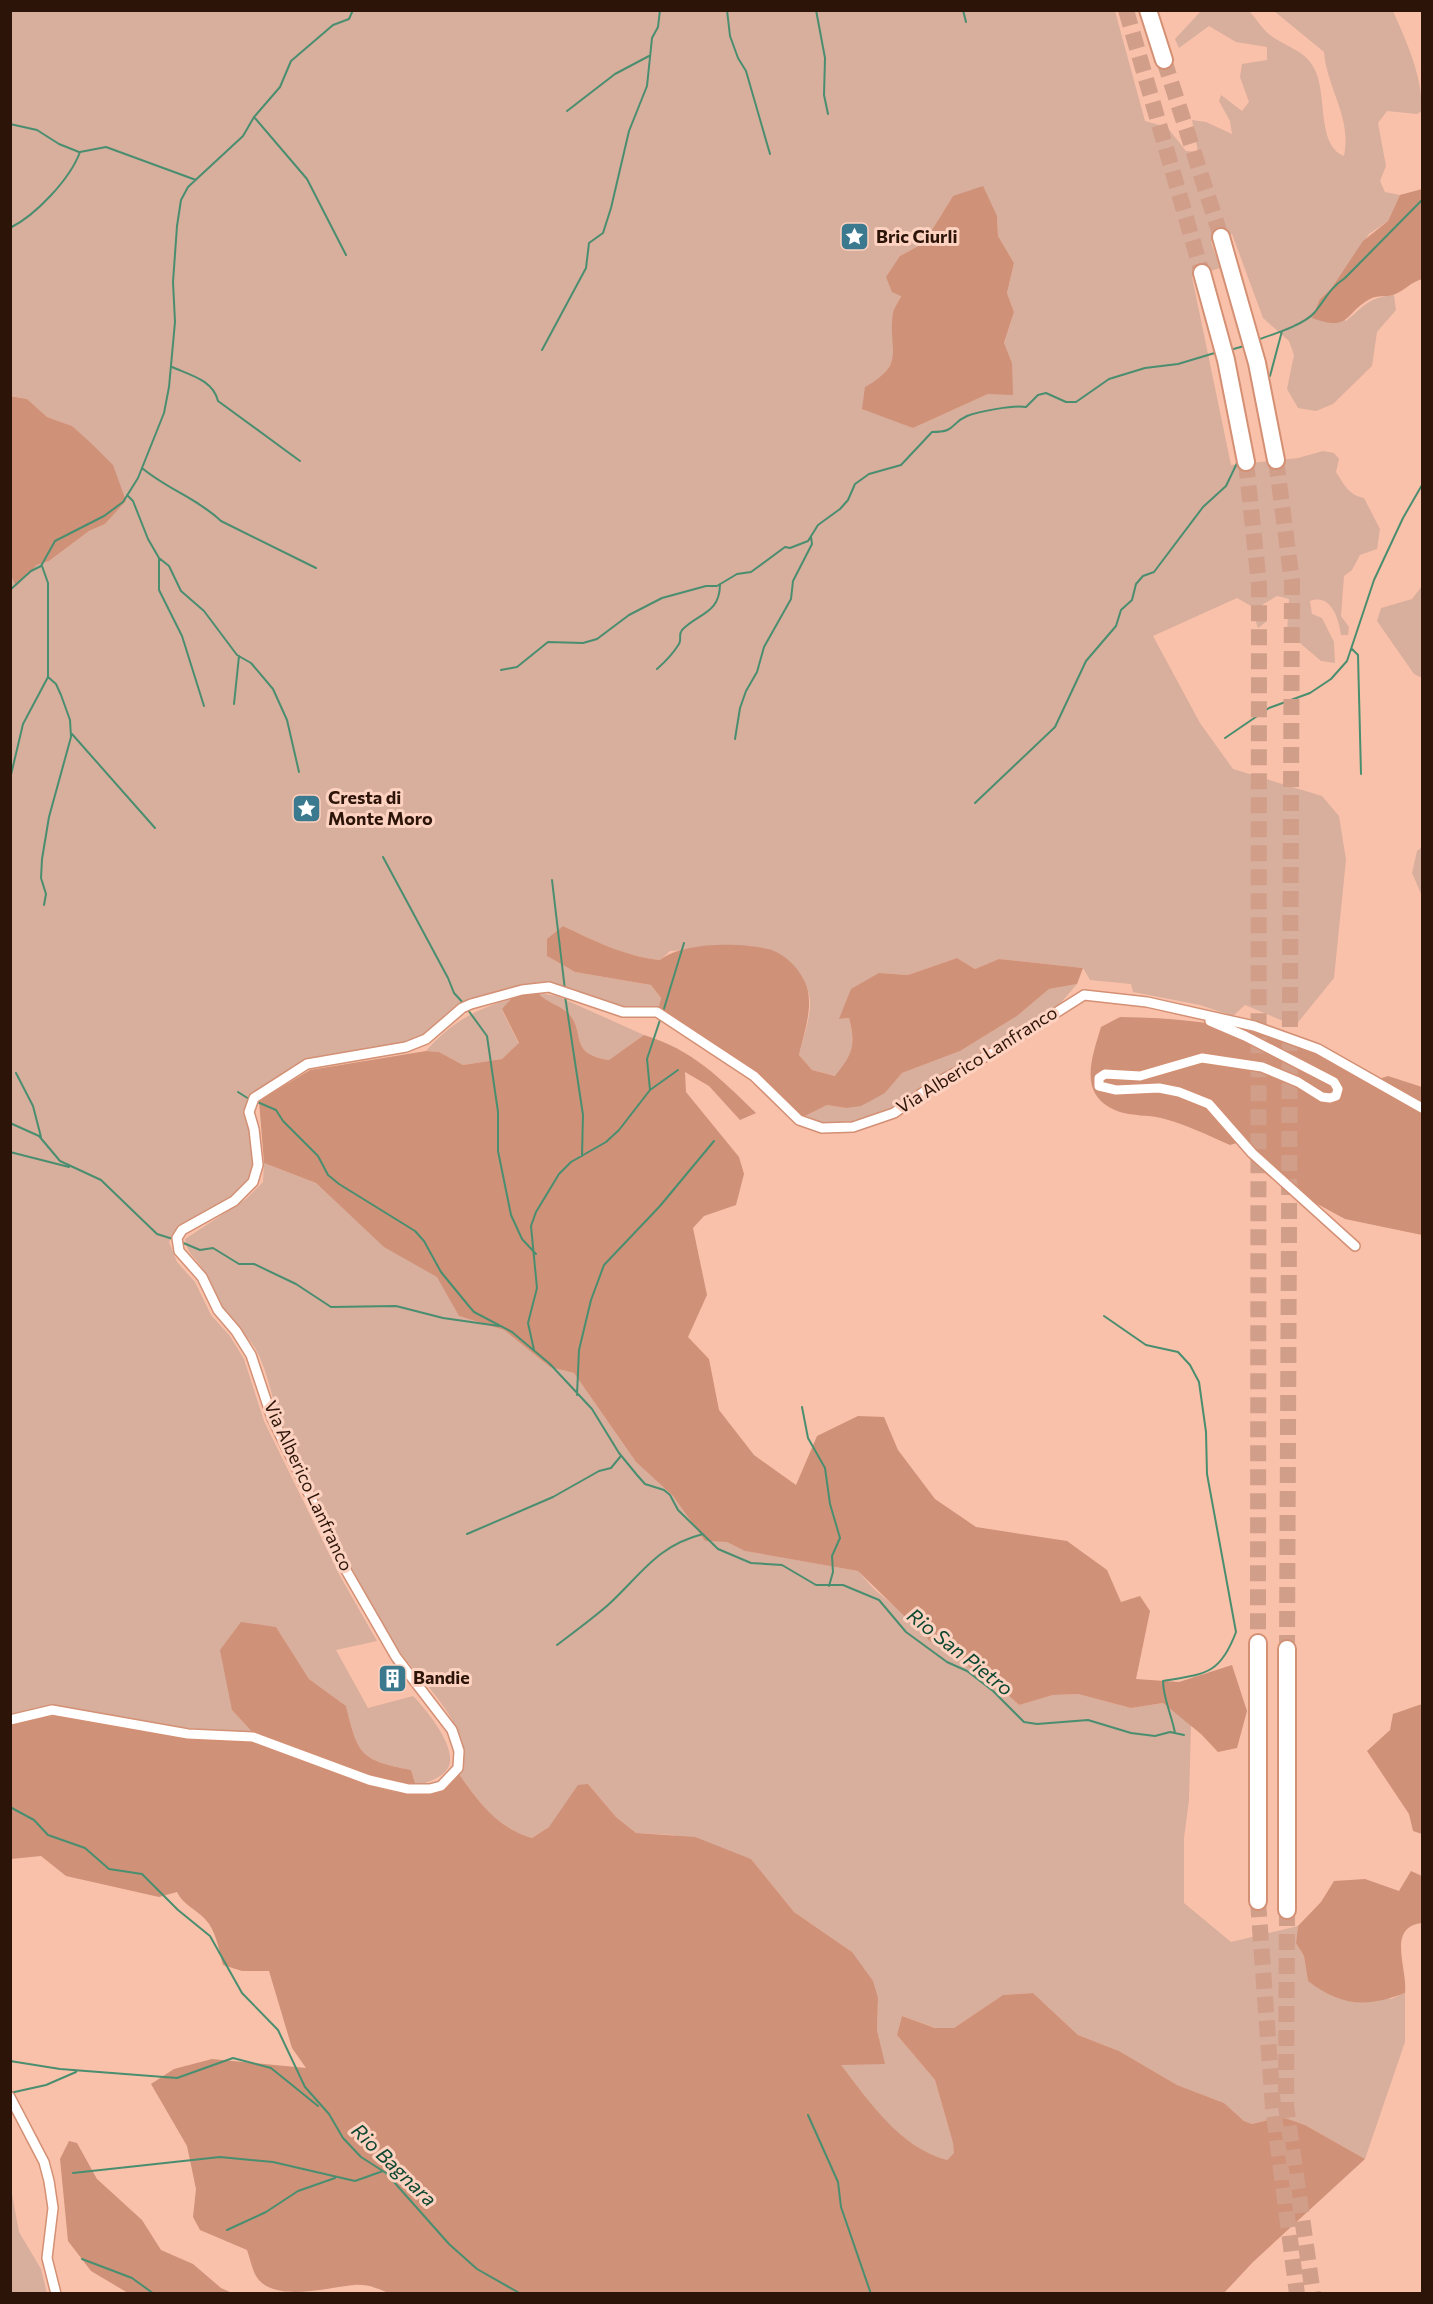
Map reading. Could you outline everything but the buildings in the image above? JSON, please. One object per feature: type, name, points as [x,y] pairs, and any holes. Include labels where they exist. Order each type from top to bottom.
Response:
[{"type":"highway","points":[[1148,10],[1164,60]]},
{"type":"highway","points":[[1221,237],[1236,284],[1268,412],[1276,460]]},
{"type":"highway","points":[[1202,273],[1239,420],[1246,462]]},
{"type":"highway","points":[[1258,1644],[1258,1901]]},
{"type":"highway","points":[[1287,1649],[1287,1910]]},
{"type":"street","name":"Via Alberico Lanfranco","points":[[10,1720],[52,1710],[188,1734],[253,1737],[369,1780],[408,1789],[430,1789],[441,1786],[458,1768],[459,1751],[452,1730],[396,1658],[366,1606],[272,1418],[251,1355],[236,1331],[218,1310],[201,1277],[179,1251],[178,1239],[234,1201],[254,1182],[258,1165],[249,1112],[253,1102],[307,1064],[406,1047],[426,1039],[462,1008],[471,1004],[522,990],[549,987],[623,1012],[657,1012],[754,1076],[799,1120],[822,1128],[853,1127],[894,1113],[938,1082],[994,1052],[1084,995],[1147,1002],[1191,1013]]},
{"type":"street","points":[[1191,1013],[1254,1026],[1318,1049],[1422,1108]]},
{"type":"street","points":[[1191,1013],[1245,1036],[1319,1074],[1336,1085],[1336,1095],[1330,1098],[1322,1097],[1298,1082],[1262,1067],[1202,1058],[1140,1076],[1105,1074],[1099,1078],[1099,1086],[1105,1089],[1159,1088],[1179,1092],[1209,1104],[1252,1153],[1355,1246]]},
{"type":"street","points":[[10,2097],[44,2162],[49,2181],[53,2208],[47,2258],[56,2294]]},
{"type":"shaded area","points":[[11,11],[1115,11],[1145,121],[1167,127],[1186,151],[1198,152],[1192,120],[1206,122],[1232,134],[1230,121],[1219,101],[1221,95],[1242,111],[1249,102],[1240,77],[1242,64],[1267,60],[1267,47],[1236,42],[1209,26],[1179,48],[1175,39],[1201,11],[1249,11],[1264,30],[1310,62],[1321,91],[1329,141],[1335,150],[1344,156],[1345,128],[1324,52],[1274,11],[1393,11],[1417,72],[1422,111],[1417,114],[1387,111],[1378,123],[1386,166],[1380,181],[1385,192],[1400,195],[1388,221],[1369,234],[1331,289],[1320,299],[1346,321],[1367,303],[1385,296],[1394,295],[1396,310],[1377,332],[1372,366],[1333,404],[1316,411],[1298,408],[1287,389],[1294,355],[1289,341],[1263,318],[1232,234],[1211,242],[1220,268],[1192,277],[1231,465],[1298,458],[1323,451],[1334,453],[1339,459],[1336,472],[1350,492],[1364,498],[1380,529],[1377,549],[1360,555],[1352,570],[1344,576],[1341,616],[1349,627],[1348,635],[1341,635],[1336,615],[1329,604],[1317,600],[1310,601],[1312,614],[1322,618],[1334,642],[1335,663],[1321,661],[1287,632],[1289,599],[1277,596],[1262,605],[1266,622],[1258,628],[1251,606],[1237,598],[1153,636],[1200,723],[1233,769],[1322,796],[1339,816],[1346,860],[1334,978],[1295,1026],[1245,1005],[1233,1016],[1200,1005],[1133,992],[1131,984],[1090,980],[1083,968],[999,959],[975,969],[957,958],[908,975],[879,973],[840,1019],[849,1018],[852,1049],[836,1076],[812,1070],[799,1055],[809,1013],[809,996],[802,978],[785,959],[755,947],[720,946],[670,951],[660,960],[610,947],[563,926],[547,956],[575,972],[651,985],[661,998],[658,1010],[624,1009],[549,984],[521,987],[461,1003],[424,1037],[405,1045],[306,1062],[252,1096],[256,1165],[251,1181],[232,1199],[175,1230],[169,1242],[177,1262],[195,1282],[211,1315],[230,1336],[244,1359],[264,1421],[340,1576],[377,1641],[336,1650],[368,1708],[413,1696],[433,1719],[445,1740],[450,1760],[448,1768],[438,1777],[416,1786],[411,1770],[381,1763],[364,1753],[354,1735],[346,1706],[309,1679],[276,1627],[241,1623],[232,1710],[254,1734],[187,1728],[51,1705],[11,1715],[10,574],[16,585],[37,565],[49,561],[89,531],[105,524],[126,501],[72,426],[47,417],[27,399],[11,396]],"holes":[[[953,196],[997,216],[998,236],[1014,263],[1007,293],[1014,312],[1004,344],[1012,363],[988,394],[913,428],[897,421],[865,387],[883,377],[893,360],[893,313],[901,295],[900,256],[924,243]]]},
{"type":"shaded area","points":[[983,186],[997,216],[998,236],[1014,263],[1007,293],[1014,312],[1004,343],[1012,363],[1013,395],[988,394],[913,428],[862,409],[865,387],[887,371],[893,355],[893,313],[901,296],[892,292],[886,277],[900,256],[924,243],[953,196]]},
{"type":"shaded area","points":[[1422,189],[1422,279],[1393,295],[1370,299],[1340,322],[1325,322],[1312,318],[1320,299],[1331,289],[1363,241],[1388,221],[1400,195]]},
{"type":"shaded area","points":[[10,396],[27,399],[47,417],[72,426],[93,445],[113,465],[126,501],[105,524],[89,531],[49,561],[37,565],[16,586],[10,574]]},
{"type":"shaded area","points":[[1422,586],[1422,678],[1414,674],[1377,621],[1381,608],[1412,599]]},
{"type":"shaded area","points":[[1422,847],[1422,896],[1412,873],[1417,851]]},
{"type":"shaded area","points":[[563,926],[622,952],[660,960],[682,950],[712,945],[742,945],[768,949],[780,954],[799,971],[808,990],[808,1018],[799,1055],[812,1070],[835,1076],[846,1061],[851,1049],[852,1035],[849,1018],[839,1019],[851,989],[879,973],[908,975],[957,958],[975,969],[999,959],[1083,968],[1077,984],[1049,989],[1017,1016],[960,1051],[902,1073],[885,1093],[861,1106],[846,1108],[827,1105],[801,1118],[756,1074],[658,1010],[661,998],[651,985],[575,972],[547,956],[547,939]]},
{"type":"shaded area","points":[[1077,984],[1059,1005],[893,1111],[852,1125],[822,1125],[801,1118],[827,1105],[846,1108],[885,1093],[902,1073],[960,1051],[1017,1016],[1049,989]]},
{"type":"shaded area","points":[[524,993],[538,993],[569,1014],[577,1028],[580,1042],[588,1053],[609,1060],[644,1035],[661,1041],[705,1066],[756,1113],[740,1120],[709,1086],[685,1072],[686,1092],[739,1157],[744,1174],[736,1205],[704,1216],[693,1228],[707,1295],[688,1337],[709,1359],[719,1410],[754,1455],[796,1485],[817,1436],[858,1416],[884,1417],[898,1450],[935,1499],[976,1527],[1067,1541],[1107,1570],[1121,1602],[1140,1596],[1150,1611],[1136,1679],[1179,1682],[1232,1665],[1247,1711],[1237,1748],[1218,1752],[1201,1734],[1163,1703],[1131,1708],[1078,1694],[1053,1695],[1019,1705],[996,1684],[975,1677],[963,1657],[951,1654],[930,1641],[858,1571],[745,1551],[727,1542],[705,1541],[673,1496],[636,1462],[574,1373],[550,1367],[504,1330],[459,1316],[437,1277],[384,1247],[316,1183],[264,1163],[259,1101],[310,1070],[426,1051],[439,1052],[463,1065],[502,1059],[519,1043],[502,1009],[511,999]]},
{"type":"shaded area","points":[[538,993],[557,996],[644,1035],[609,1060],[596,1057],[583,1048],[577,1028],[569,1014]]},
{"type":"shaded area","points":[[511,999],[502,1010],[519,1044],[502,1059],[463,1065],[439,1052],[426,1051],[444,1032],[464,1018],[486,1007]]},
{"type":"shaded area","points":[[1120,1017],[1194,1021],[1243,1029],[1314,1051],[1370,1082],[1388,1076],[1422,1087],[1422,1235],[1345,1219],[1299,1194],[1240,1142],[1230,1145],[1169,1120],[1120,1112],[1106,1105],[1097,1097],[1092,1087],[1091,1064],[1101,1027]]},
{"type":"shaded area","points":[[264,1163],[316,1183],[385,1247],[438,1277],[459,1316],[504,1330],[550,1367],[574,1373],[636,1462],[673,1496],[705,1541],[727,1542],[746,1551],[858,1571],[874,1589],[951,1654],[963,1657],[975,1677],[996,1684],[1019,1705],[1053,1695],[1078,1694],[1131,1708],[1163,1703],[1191,1725],[1189,1800],[1184,1838],[1184,1903],[1231,1942],[1298,1926],[1296,1943],[1304,1956],[1308,1981],[1391,1999],[1405,1993],[1405,2042],[1365,2159],[1305,2125],[1288,2119],[1280,2117],[1252,2124],[1244,2121],[1224,2103],[1177,2085],[1119,2051],[1078,2035],[1033,1993],[1003,1995],[954,2028],[936,2028],[902,2016],[897,2035],[935,2080],[955,2153],[947,2160],[930,2154],[914,2145],[886,2121],[840,2064],[884,2063],[877,2030],[878,1998],[852,1952],[794,1912],[751,1859],[673,1835],[636,1833],[616,1817],[588,1784],[549,1827],[532,1838],[509,1828],[490,1813],[459,1774],[463,1757],[461,1740],[454,1723],[394,1644],[335,1536],[282,1425],[260,1357],[248,1338],[220,1304],[203,1270],[187,1247],[185,1239],[246,1199],[263,1182]]},
{"type":"shaded area","points":[[241,1622],[276,1627],[309,1679],[346,1706],[354,1735],[364,1753],[381,1763],[411,1770],[416,1786],[396,1785],[254,1734],[232,1710],[220,1650]]},
{"type":"shaded area","points":[[1422,1704],[1422,1834],[1413,1831],[1409,1814],[1367,1751],[1390,1730],[1393,1714]]},
{"type":"shaded area","points":[[57,1716],[195,1739],[251,1742],[368,1785],[395,1792],[437,1792],[459,1774],[474,1795],[499,1821],[520,1834],[532,1838],[549,1827],[578,1785],[588,1784],[616,1817],[636,1833],[695,1837],[751,1859],[794,1912],[852,1952],[873,1981],[878,1998],[877,2030],[885,2064],[841,2065],[875,2108],[900,2134],[930,2154],[947,2160],[954,2153],[953,2143],[935,2080],[897,2035],[902,2016],[935,2028],[954,2028],[1003,1995],[1033,1993],[1078,2035],[1119,2051],[1177,2085],[1224,2103],[1244,2121],[1252,2124],[1280,2117],[1288,2119],[1305,2125],[1365,2159],[1253,2262],[1224,2293],[390,2294],[359,2285],[302,2292],[275,2290],[264,2285],[256,2276],[247,2250],[200,2230],[193,2217],[196,2189],[187,2146],[151,2084],[174,2069],[212,2059],[306,2068],[292,2048],[269,1971],[242,1971],[223,1965],[217,1940],[209,1924],[177,1892],[159,1897],[66,1876],[41,1856],[11,1859],[10,1723],[35,1717]]},
{"type":"shaded area","points":[[1411,1871],[1422,1876],[1422,1923],[1411,1926],[1405,1932],[1402,1941],[1405,1993],[1378,2001],[1354,2002],[1332,1996],[1308,1981],[1304,1956],[1296,1943],[1298,1926],[1321,1902],[1334,1881],[1365,1879],[1399,1891]]},
{"type":"shaded area","points":[[69,2141],[77,2143],[97,2179],[142,2220],[161,2250],[193,2264],[221,2288],[232,2293],[128,2293],[91,2271],[68,2241],[60,2159]]},
{"type":"shaded area","points":[[10,2183],[19,2232],[41,2269],[47,2293],[11,2293]]},
{"type":"waterway","points":[[10,590],[31,571],[41,566],[55,541],[104,516],[123,502],[138,478],[164,413],[169,387],[175,322],[173,282],[181,200],[188,187],[243,136],[254,117],[280,87],[291,61],[333,25],[349,19],[353,10]]},
{"type":"waterway","points":[[542,350],[586,268],[589,243],[603,233],[629,131],[647,86],[652,38],[658,27],[660,10]]},
{"type":"waterway","points":[[727,10],[730,36],[738,58],[746,71],[770,154]]},
{"type":"waterway","points":[[816,10],[825,58],[824,95],[828,114]]},
{"type":"waterway","points":[[963,10],[966,22]]},
{"type":"waterway","points":[[567,111],[615,74],[649,56]]},
{"type":"waterway","points":[[254,117],[307,179],[346,255]]},
{"type":"waterway","points":[[10,124],[37,130],[59,144],[79,152]]},
{"type":"waterway","points":[[10,228],[51,195],[80,152],[106,147],[196,180]]},
{"type":"waterway","points":[[1257,340],[1288,329],[1310,317],[1335,286],[1422,200]]},
{"type":"waterway","points":[[1270,376],[1282,331]]},
{"type":"waterway","points":[[1230,350],[1244,346]]},
{"type":"waterway","points":[[501,670],[517,667],[548,642],[583,643],[597,639],[629,615],[662,598],[706,586],[717,586],[737,574],[751,572],[785,547],[790,548],[808,541],[818,525],[848,500],[855,484],[869,474],[901,465],[932,432],[945,431],[967,416],[997,409],[1026,407],[1038,395],[1046,393],[1066,402],[1076,402],[1109,379],[1145,368],[1178,364],[1218,352]]},
{"type":"waterway","points":[[172,367],[206,383],[218,401],[300,461]]},
{"type":"waterway","points":[[975,803],[1055,727],[1086,661],[1116,626],[1121,610],[1132,600],[1136,584],[1143,576],[1154,572],[1203,507],[1226,486],[1238,461]]},
{"type":"waterway","points":[[142,468],[202,506],[221,521],[316,568]]},
{"type":"waterway","points":[[1225,738],[1269,708],[1310,693],[1331,679],[1347,661],[1374,580],[1403,518],[1422,485]]},
{"type":"waterway","points":[[127,495],[133,501],[148,539],[159,558],[159,590],[182,636],[204,706]]},
{"type":"waterway","points":[[735,739],[740,708],[746,691],[757,672],[764,647],[791,599],[793,581],[812,544],[811,537]]},
{"type":"waterway","points":[[159,558],[169,566],[181,591],[204,611],[237,655],[251,663],[273,689],[287,720],[299,772]]},
{"type":"waterway","points":[[10,779],[23,724],[48,677],[48,583],[42,566]]},
{"type":"waterway","points":[[657,669],[679,644],[682,630],[712,607],[719,594],[720,584]]},
{"type":"waterway","points":[[1352,649],[1358,655],[1361,774]]},
{"type":"waterway","points":[[234,704],[239,656]]},
{"type":"waterway","points":[[44,905],[46,894],[41,878],[42,859],[49,817],[71,737],[70,720],[61,695],[56,684],[48,677]]},
{"type":"waterway","points":[[72,734],[155,828]]},
{"type":"waterway","points":[[383,857],[454,993],[465,1005]]},
{"type":"waterway","points":[[552,880],[565,990]]},
{"type":"waterway","points":[[663,1012],[684,943]]},
{"type":"waterway","points":[[565,996],[583,1115],[582,1156]]},
{"type":"waterway","points":[[468,1010],[487,1036],[498,1112],[498,1151],[511,1215],[522,1239],[536,1254]]},
{"type":"waterway","points":[[650,1090],[647,1059],[661,1017]]},
{"type":"waterway","points":[[534,1350],[528,1323],[537,1288],[531,1226],[536,1212],[559,1174],[571,1162],[606,1142],[619,1130],[650,1090],[678,1070]]},
{"type":"waterway","points":[[16,1073],[33,1106],[41,1137]]},
{"type":"waterway","points":[[238,1092],[249,1099]]},
{"type":"waterway","name":"Rio San Pietro","points":[[255,1101],[276,1110],[283,1121],[318,1156],[328,1175],[339,1184],[415,1231],[424,1241],[441,1272],[474,1312],[512,1332],[550,1364],[592,1409],[619,1453],[645,1484],[664,1490],[670,1495],[678,1510],[718,1549],[751,1563],[782,1565],[816,1585],[843,1585],[879,1600],[906,1632],[947,1662],[967,1671],[993,1691],[1024,1722],[1037,1724],[1088,1720],[1131,1733],[1155,1736],[1170,1732],[1184,1735]]},
{"type":"waterway","name":"Rio San Pietro","points":[[10,1123],[39,1136],[60,1161],[101,1180],[157,1234],[173,1239]]},
{"type":"waterway","points":[[577,1395],[579,1350],[591,1300],[604,1265],[660,1206],[714,1141]]},
{"type":"waterway","points":[[10,1152],[69,1167]]},
{"type":"waterway","name":"Rio San Pietro","points":[[181,1242],[200,1250],[213,1248],[239,1264],[254,1264],[296,1284],[331,1307],[396,1306],[443,1318],[499,1326]]},
{"type":"waterway","points":[[1104,1316],[1146,1345],[1178,1352],[1190,1365],[1199,1382],[1206,1432],[1207,1474],[1236,1632],[1224,1657],[1217,1665],[1200,1674],[1163,1681],[1164,1694],[1175,1733]]},
{"type":"waterway","points":[[802,1407],[808,1438],[825,1468],[830,1504],[840,1538],[832,1556],[833,1572],[829,1586]]},
{"type":"waterway","points":[[467,1534],[553,1497],[599,1471],[611,1468],[620,1457]]},
{"type":"waterway","points":[[557,1645],[608,1605],[661,1554],[687,1539],[703,1534]]},
{"type":"waterway","name":"Rio Bagnara","points":[[10,1807],[34,1820],[48,1835],[85,1848],[109,1869],[142,1874],[178,1910],[210,1936],[242,1993],[278,2030],[305,2087],[329,2114],[343,2138],[361,2157],[386,2173],[449,2244],[477,2269],[521,2294]]},
{"type":"waterway","points":[[10,2061],[60,2069],[177,2078],[233,2058],[271,2068],[318,2106]]},
{"type":"waterway","points":[[10,2093],[46,2085],[76,2072]]},
{"type":"waterway","points":[[808,2115],[838,2182],[841,2207],[871,2294]]},
{"type":"waterway","points":[[73,2173],[220,2157],[273,2162],[355,2181],[383,2171]]},
{"type":"waterway","points":[[227,2230],[266,2212],[298,2191],[335,2178]]},
{"type":"waterway","points":[[82,2259],[132,2278],[154,2294]]},
{"type":"tunnel","points":[[1126,10],[1202,273]]},
{"type":"tunnel","points":[[1164,60],[1221,237]]},
{"type":"tunnel","points":[[1276,460],[1292,582],[1287,1649]]},
{"type":"tunnel","points":[[1246,462],[1259,584],[1258,1643]]},
{"type":"tunnel","points":[[1258,1901],[1273,2107],[1297,2294]]},
{"type":"tunnel","points":[[1287,1910],[1286,2106],[1313,2294]]},
{"type":"place","name":"Bric Ciurli","points":[[855,237]]},
{"type":"place","name":"Cresta di Monte Moro","points":[[307,808]]},
{"type":"place","name":"Bandie","points":[[392,1678]]}]
